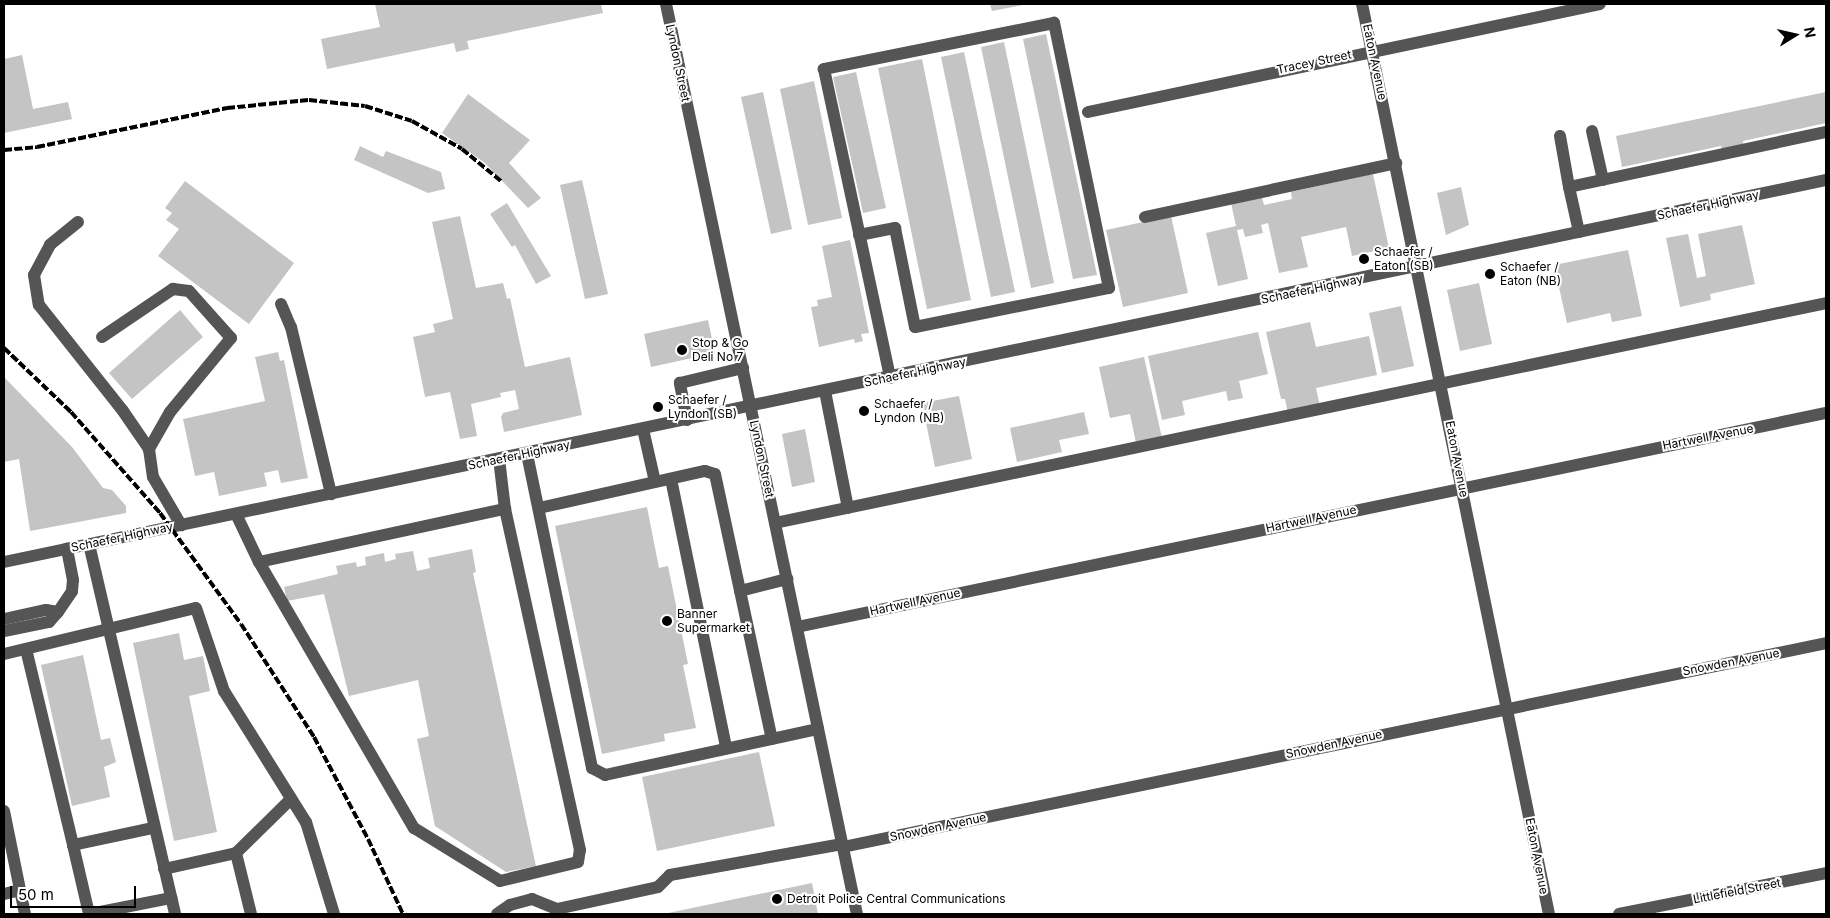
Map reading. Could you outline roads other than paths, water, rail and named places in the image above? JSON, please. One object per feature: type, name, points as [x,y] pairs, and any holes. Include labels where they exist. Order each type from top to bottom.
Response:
[{"type":"street","name":"Lyndon Street","points":[[666,4],[856,914]]},
{"type":"street","name":"Eaton Avenue","points":[[1362,4],[1418,266],[1549,914]]},
{"type":"street","name":"Tracey Street","points":[[1088,112],[1372,50],[1600,4]]},
{"type":"street","points":[[859,235],[895,228],[915,327],[1109,288],[1054,22],[824,69],[859,235],[890,378]]},
{"type":"street","points":[[1592,131],[1603,180]]},
{"type":"street","points":[[1569,187],[1826,132]]},
{"type":"street","points":[[1560,136],[1579,232]]},
{"type":"street","points":[[1145,217],[1396,163]]},
{"type":"street","name":"Schaefer Highway","points":[[4,562],[890,378],[1826,180]]},
{"type":"street","points":[[78,222],[50,245],[34,275],[39,305],[123,412],[149,449],[153,477],[181,525]]},
{"type":"street","points":[[102,337],[173,289],[189,291],[231,338],[170,412],[149,449]]},
{"type":"street","points":[[775,523],[1441,382],[1826,303]]},
{"type":"street","points":[[281,304],[291,327],[331,494]]},
{"type":"street","points":[[687,420],[680,383],[743,368]]},
{"type":"street","points":[[825,391],[848,508]]},
{"type":"street","name":"Hartwell Avenue","points":[[797,627],[1462,487],[1826,413]]},
{"type":"street","points":[[643,429],[655,482]]},
{"type":"street","points":[[527,454],[592,768],[605,775],[818,729]]},
{"type":"street","points":[[236,514],[259,562],[414,828],[500,881],[578,862],[580,850],[506,509],[500,459]]},
{"type":"street","points":[[539,508],[705,471],[715,474],[772,739]]},
{"type":"street","points":[[671,479],[726,748]]},
{"type":"street","points":[[259,562],[506,509]]},
{"type":"street","points":[[89,544],[153,828],[175,914]]},
{"type":"street","points":[[4,631],[49,622],[58,612],[72,591],[73,580],[67,549]]},
{"type":"street","points":[[740,590],[787,579]]},
{"type":"street","points":[[4,654],[196,608],[224,691],[306,822],[334,914]]},
{"type":"street","points":[[4,619],[46,610],[58,612]]},
{"type":"street","name":"Snowden Avenue","points":[[496,914],[510,905],[532,899],[557,909],[658,887],[670,875],[842,846],[1507,707],[1826,643]]},
{"type":"street","points":[[26,649],[89,914],[171,898]]},
{"type":"street","points":[[164,870],[236,854],[291,799]]},
{"type":"street","points":[[4,811],[25,914]]},
{"type":"street","points":[[73,845],[153,828]]},
{"type":"street","points":[[236,854],[251,914]]},
{"type":"street","name":"Littlefield Street","points":[[1619,914],[1826,873]]},
{"type":"street","points":[[4,894],[20,890]]},
{"type":"railway","points":[[4,150],[37,147],[227,108],[309,100],[365,106],[412,121],[462,149],[502,182]]},
{"type":"railway","points":[[4,348],[71,412],[160,513],[241,624],[314,737],[368,839],[403,914]]},
{"type":"place","name":"Schaefer / Eaton (SB)","points":[[1364,259]]},
{"type":"place","name":"Schaefer / Eaton (NB)","points":[[1490,274]]},
{"type":"place","name":"Stop & Go Deli No 7","points":[[682,350]]},
{"type":"place","name":"Schaefer / Lyndon (SB)","points":[[658,407]]},
{"type":"place","name":"Schaefer / Lyndon (NB)","points":[[864,411]]},
{"type":"place","name":"Banner Supermarket","points":[[667,621]]},
{"type":"place","name":"Detroit Police Central Communications","points":[[777,899]]}]
